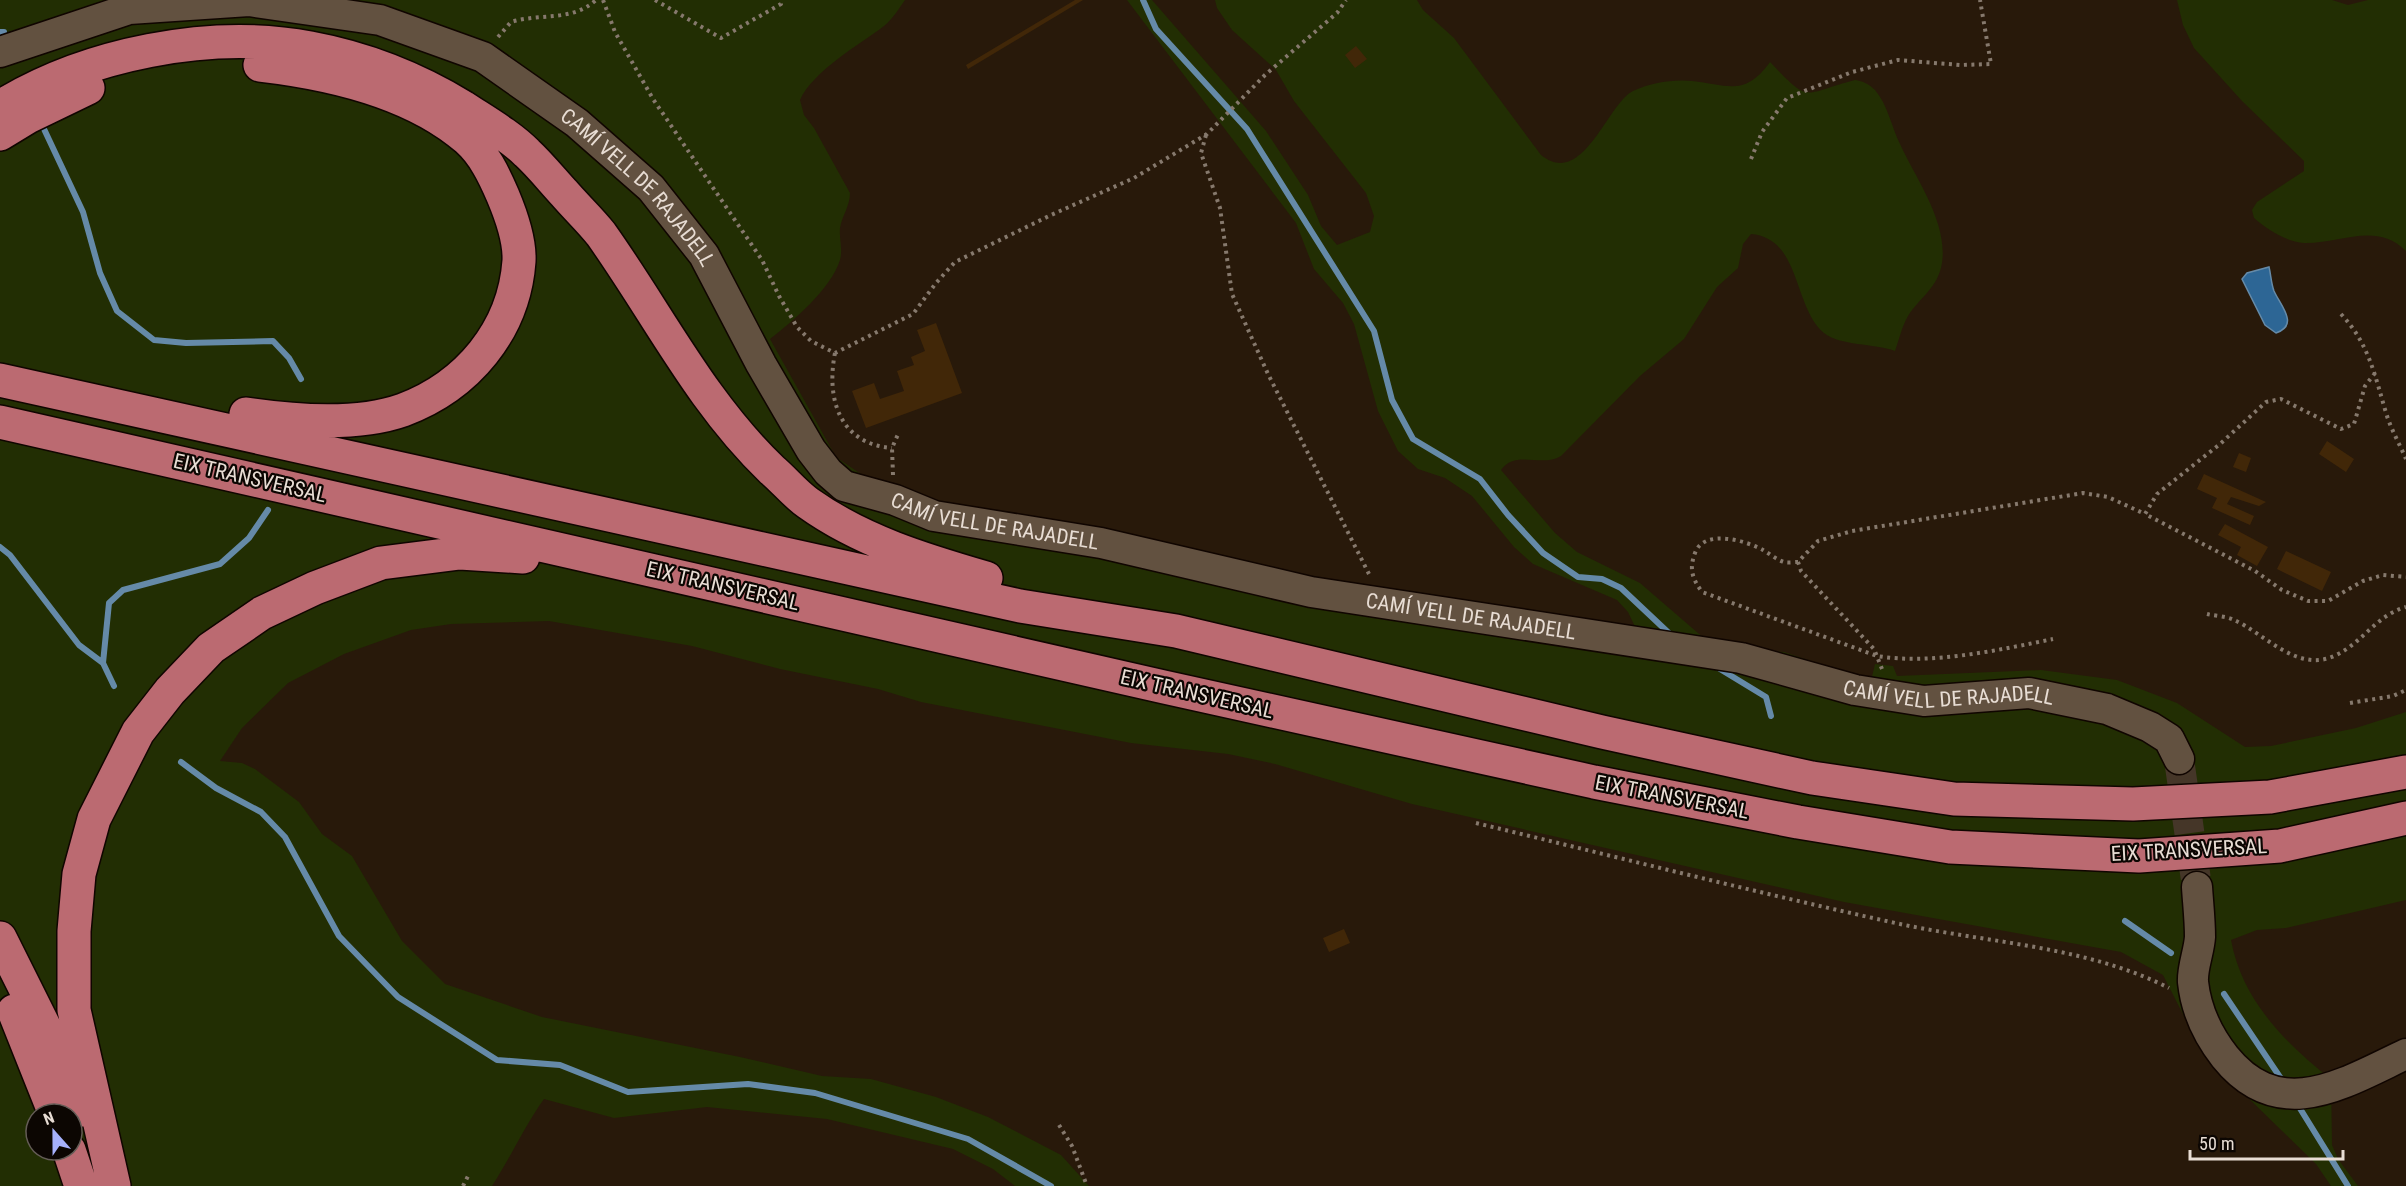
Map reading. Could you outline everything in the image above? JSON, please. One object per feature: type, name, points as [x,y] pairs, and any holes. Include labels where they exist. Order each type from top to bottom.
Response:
[{"type":"highway","points":[[0,107],[25,92],[80,68],[155,50],[238,41],[310,48],[371,65],[427,85],[486,122],[526,151],[599,232],[697,382],[742,441],[806,502],[861,534],[921,559],[1176,631]]},
{"type":"highway","points":[[0,134],[28,117],[88,88],[156,71],[238,63],[302,70],[369,87],[420,109],[466,139],[484,159],[497,182],[511,216],[519,260],[513,292],[498,335],[471,369],[429,398],[401,411],[349,419],[294,421],[196,407],[146,412]]},
{"type":"highway","name":"EIX TRANSVERSAL","points":[[0,380],[1020,606],[1176,631],[1602,732],[1812,778],[1954,799],[2133,804],[2270,797],[2406,772]]},
{"type":"highway","name":"EIX TRANSVERSAL","points":[[0,422],[1164,687],[1594,782],[1798,822],[1950,847],[2139,856],[2280,846],[2406,818]]},
{"type":"highway","points":[[114,1186],[74,1010],[74,931],[79,874],[94,819],[138,732],[170,691],[211,648],[262,613],[315,588],[381,563],[460,553],[514,555],[566,567],[670,574]]},
{"type":"highway","points":[[0,938],[49,1036],[114,1186]]},
{"type":"highway","points":[[0,982],[12,1005],[50,1102]]},
{"type":"highway","points":[[0,1016],[48,1102]]},
{"type":"highway","points":[[73,1162],[81,1186]]},
{"type":"street","name":"CAMÍ VELL DE RAJADELL","points":[[0,52],[129,9],[249,1],[380,20],[483,57],[576,123],[651,188],[704,255],[761,364],[811,450],[828,472],[844,486],[895,500],[934,516],[1101,543],[1311,592],[1741,658],[1854,690],[1924,700],[2029,693],[2107,709],[2150,727],[2169,739],[2179,759]]},
{"type":"street","points":[[2197,887],[2200,936],[2193,978],[2196,1002],[2208,1031],[2229,1062],[2252,1082],[2275,1092],[2306,1093],[2338,1087],[2406,1054]]},
{"type":"path","points":[[483,57],[511,22],[565,15],[588,8],[596,0]]},
{"type":"path","points":[[603,0],[615,32],[652,99],[762,260],[797,327],[811,341],[835,353]]},
{"type":"path","points":[[655,0],[721,38],[781,4],[781,0]]},
{"type":"path","points":[[835,353],[913,314],[936,283],[956,262],[1051,215],[1134,178],[1207,134],[1265,75],[1337,13],[1346,0]]},
{"type":"path","points":[[1751,159],[1762,132],[1787,98],[1852,72],[1898,60],[1960,65],[1990,64],[1980,0]]},
{"type":"path","points":[[1207,134],[1201,153],[1220,208],[1232,294],[1268,374],[1383,604]]},
{"type":"path","points":[[2342,314],[2357,331],[2375,373],[2388,418],[2406,459]]},
{"type":"path","points":[[835,353],[831,372],[832,391],[840,419],[863,440],[882,448],[892,448]]},
{"type":"path","points":[[2145,514],[2157,494],[2220,444],[2266,402],[2281,399],[2341,429],[2354,424],[2366,386],[2375,373]]},
{"type":"path","points":[[895,500],[892,448],[899,432]]},
{"type":"path","points":[[2053,639],[1905,660],[1877,656],[1702,592],[1692,577],[1692,562],[1697,548],[1713,538],[1731,540],[1761,549],[1782,562],[1798,562],[1818,541],[1852,531],[2045,497],[2083,493],[2108,497],[2145,514],[2255,571],[2282,590],[2308,601],[2328,601],[2362,581],[2383,575],[2406,577]]},
{"type":"path","points":[[1798,562],[1802,571],[1827,601],[1874,649],[1881,665]]},
{"type":"path","points":[[2207,614],[2234,620],[2262,639],[2300,658],[2317,662],[2335,656],[2359,640],[2374,624],[2395,610],[2406,607]]},
{"type":"path","points":[[2350,703],[2392,696],[2406,690]]},
{"type":"path","points":[[1476,823],[1902,924],[2086,958],[2147,977],[2196,1002]]},
{"type":"path","points":[[1059,1125],[1072,1146],[1087,1186]]},
{"type":"path","points":[[463,1186],[469,1174]]},
{"type":"green space","points":[[0,0],[905,0],[887,23],[815,79],[800,100],[804,115],[814,128],[850,193],[850,198],[840,228],[841,256],[835,271],[810,304],[770,339],[836,457],[871,481],[929,500],[1397,596],[1638,633],[1628,612],[1617,600],[1533,564],[1514,547],[1472,496],[1445,478],[1418,469],[1398,451],[1378,411],[1354,324],[1343,303],[1314,269],[1296,223],[1127,0],[1152,0],[1266,131],[1308,195],[1321,226],[1337,245],[1370,232],[1374,216],[1366,193],[1294,101],[1276,70],[1232,30],[1217,8],[1215,0],[1417,0],[1423,10],[1454,38],[1541,155],[1556,163],[1569,161],[1582,153],[1623,99],[1633,91],[1654,84],[1669,81],[1692,81],[1735,86],[1752,80],[1770,62],[1793,85],[1808,92],[1855,80],[1861,81],[1875,90],[1883,102],[1900,144],[1936,217],[1943,248],[1942,263],[1937,279],[1908,316],[1895,351],[1839,340],[1824,333],[1814,321],[1807,307],[1788,260],[1767,238],[1751,234],[1743,244],[1738,268],[1717,287],[1684,339],[1640,376],[1561,456],[1545,460],[1514,461],[1501,470],[1555,533],[1577,552],[1640,583],[1713,646],[1784,652],[1871,681],[1875,664],[1893,666],[1897,676],[2041,670],[2117,680],[2177,703],[2245,747],[2271,746],[2356,728],[2406,712],[2406,900],[2286,928],[2257,930],[2231,940],[2237,962],[2255,1001],[2282,1035],[2331,1079],[2332,1145],[2338,1159],[2358,1186],[2331,1186],[2316,1164],[2237,1087],[2192,1032],[2163,975],[2121,952],[1844,902],[1412,804],[1275,764],[1228,754],[1131,743],[921,702],[878,689],[780,669],[692,646],[549,621],[451,624],[411,630],[344,654],[288,683],[242,728],[220,761],[242,763],[255,769],[299,802],[322,834],[352,856],[402,941],[445,984],[542,1017],[822,1076],[871,1079],[936,1097],[988,1117],[1061,1155],[1089,1186],[1015,1186],[993,1169],[953,1149],[827,1119],[707,1107],[614,1118],[544,1099],[492,1186],[0,1186]]},
{"type":"green space","points":[[2177,0],[2332,0],[2348,5],[2368,0],[2406,0],[2406,251],[2382,237],[2370,236],[2297,242],[2277,234],[2254,218],[2252,210],[2257,202],[2304,171],[2304,161],[2242,101],[2194,48],[2183,25]]},
{"type":"water","points":[[2269,267],[2274,291],[2284,308],[2287,320],[2287,325],[2276,333],[2265,325],[2242,279],[2247,273]]},
{"type":"building","points":[[1075,0],[1083,0],[968,69],[966,65]]},
{"type":"building","points":[[1356,46],[1367,59],[1355,68],[1345,55]]},
{"type":"building","points":[[936,323],[962,393],[866,428],[852,391],[874,383],[880,399],[904,391],[897,371],[914,365],[911,357],[925,351],[917,330]]},
{"type":"building","points":[[2327,441],[2354,459],[2346,472],[2319,454]]},
{"type":"building","points":[[2239,453],[2251,458],[2246,472],[2233,467]]},
{"type":"building","points":[[2204,474],[2266,502],[2259,506],[2231,497],[2227,504],[2254,516],[2250,525],[2212,508],[2217,498],[2197,489]]},
{"type":"building","points":[[2225,524],[2268,547],[2257,566],[2237,555],[2241,547],[2218,535]]},
{"type":"building","points":[[2286,551],[2331,572],[2322,591],[2277,569]]},
{"type":"building","points":[[1344,929],[1350,943],[1329,952],[1323,938]]},
{"type":"waterway","points":[[1143,0],[1156,29],[1247,129],[1374,331],[1392,400],[1413,439],[1480,479],[1508,515],[1543,553],[1578,577],[1602,579],[1621,588],[1672,636]]},
{"type":"waterway","points":[[44,129],[83,212],[100,273],[117,311],[154,340],[186,343],[273,341],[289,358],[301,379]]},
{"type":"waterway","points":[[103,663],[109,603],[123,590],[220,564],[249,538],[268,510]]},
{"type":"waterway","points":[[0,547],[10,555],[79,645],[103,663],[114,686]]},
{"type":"waterway","points":[[1715,666],[1766,697],[1771,716]]},
{"type":"waterway","points":[[181,762],[216,788],[261,812],[285,837],[339,936],[398,997],[497,1060],[560,1065],[628,1092],[748,1084],[815,1093],[968,1139],[1051,1186]]},
{"type":"waterway","points":[[2125,921],[2171,953]]},
{"type":"waterway","points":[[2224,994],[2284,1083]]},
{"type":"waterway","points":[[2296,1102],[2348,1186]]},
{"type":"tunnel","points":[[2179,759],[2197,887]]}]
